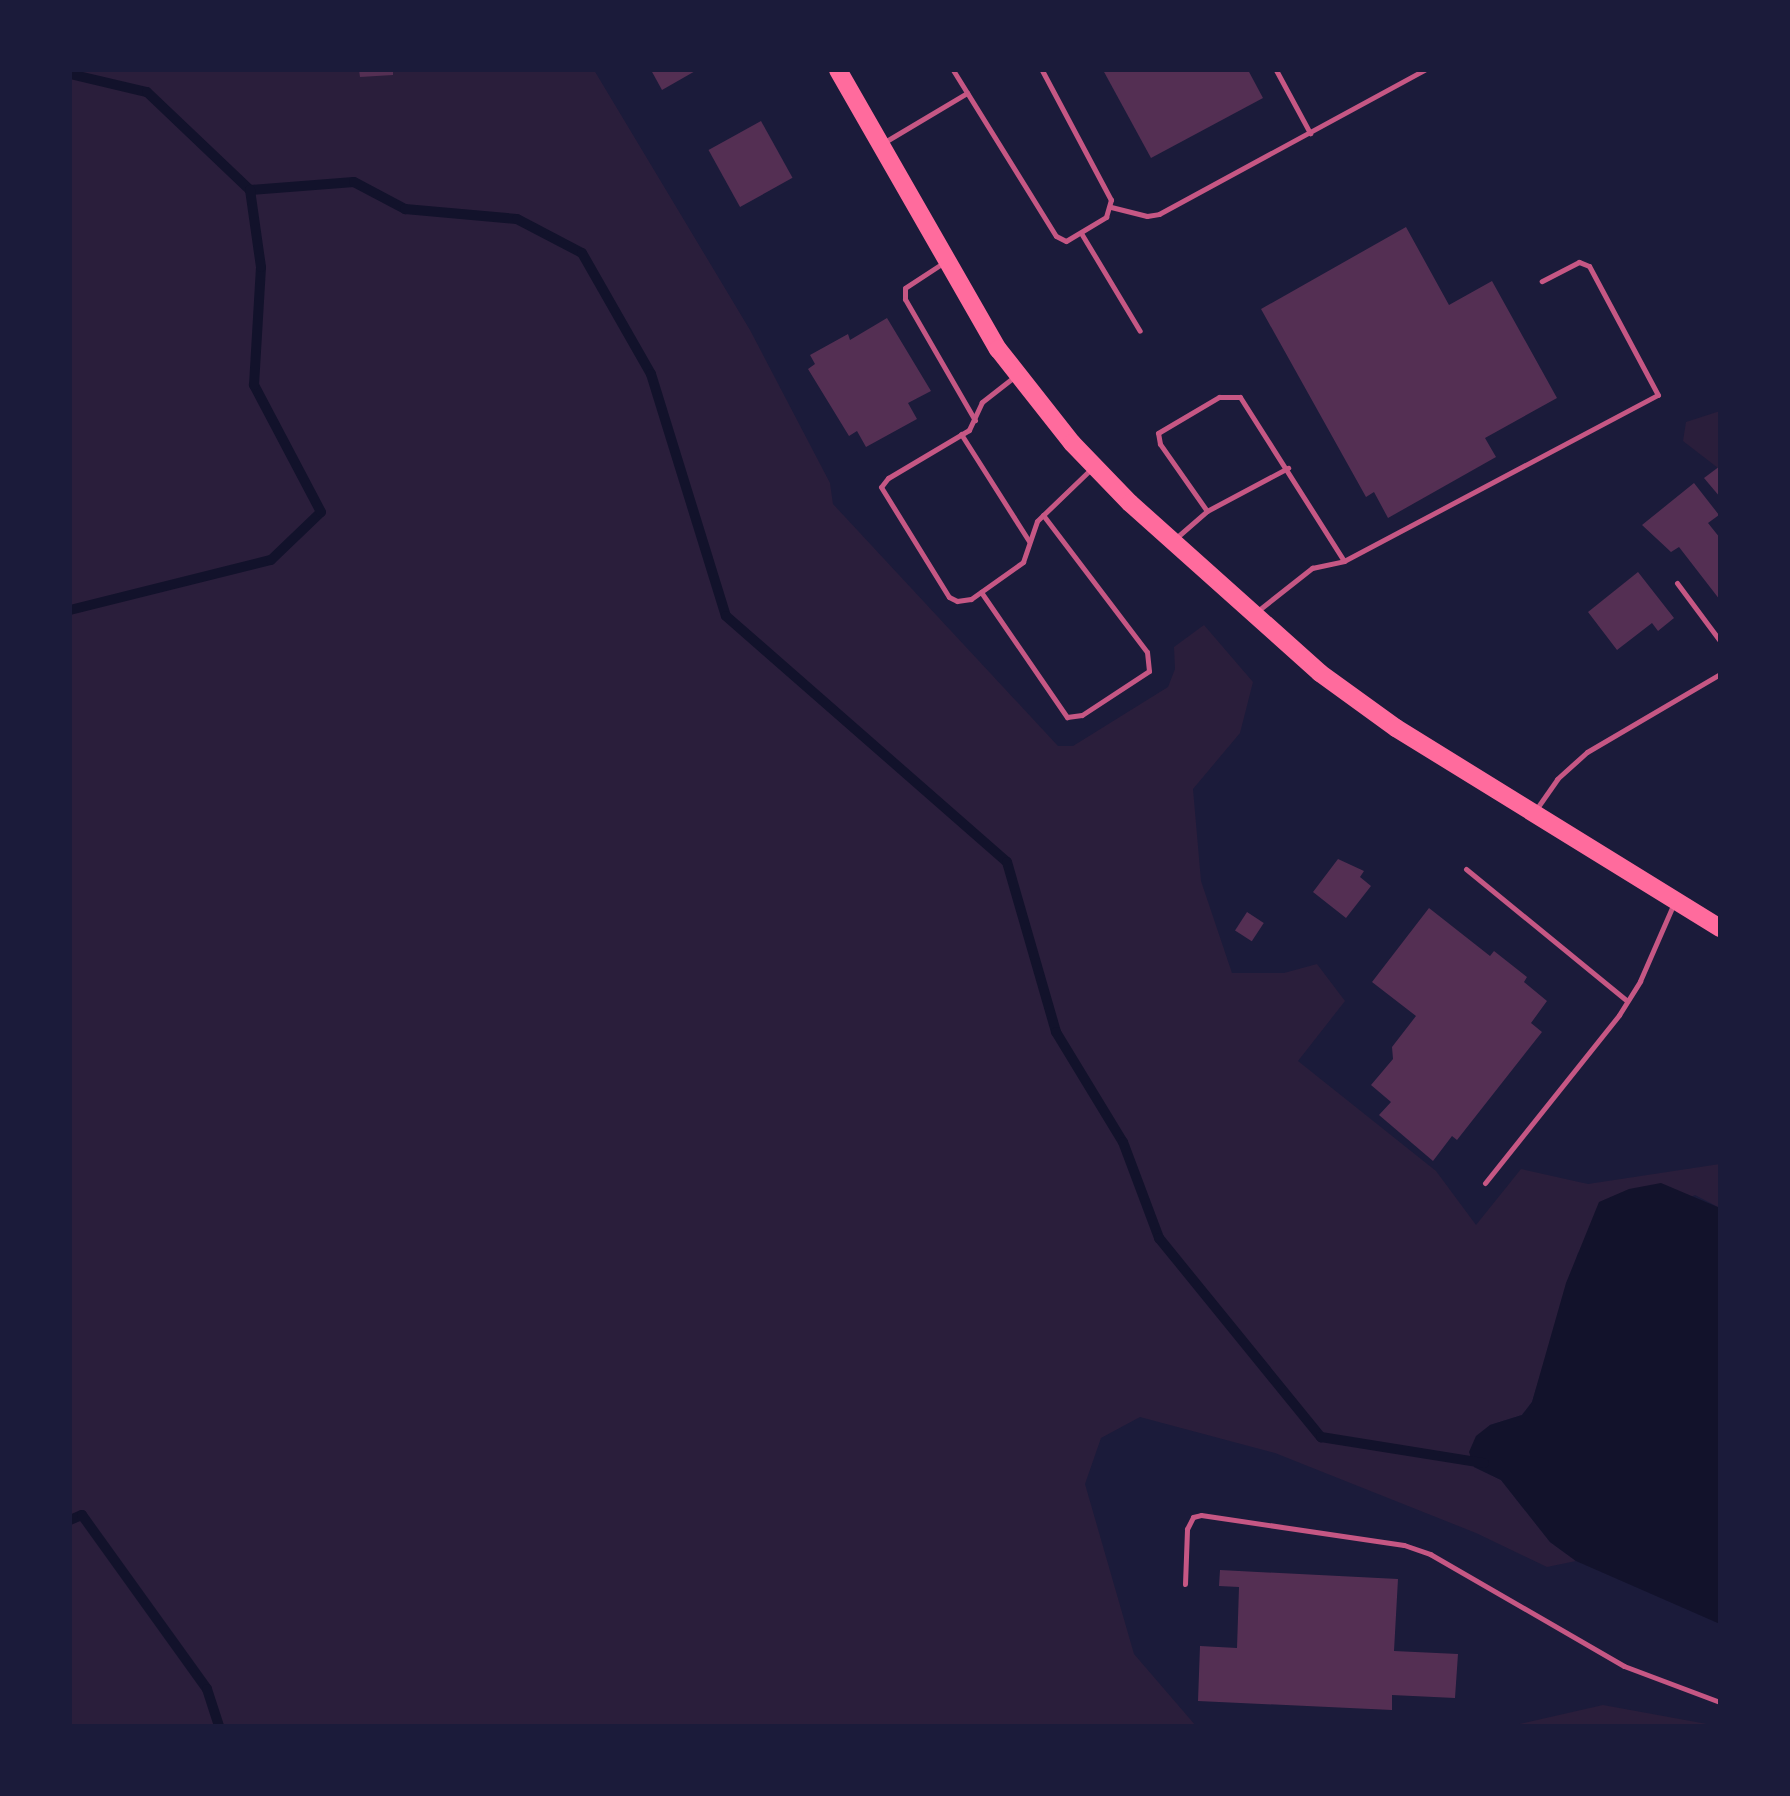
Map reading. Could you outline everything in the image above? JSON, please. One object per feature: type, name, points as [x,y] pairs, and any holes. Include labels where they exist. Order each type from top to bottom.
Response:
[{"type":"main road","points":[[838,70],[946,261],[1017,374],[1094,466],[1172,542],[1320,673],[1396,728],[1720,928]]},
{"type":"lane","points":[[953,70],[1056,236],[1066,241],[1106,217],[1111,207]]},
{"type":"lane","points":[[1042,70],[1111,207],[1147,216],[1159,214],[1424,70]]},
{"type":"lane","points":[[1276,70],[1310,133]]},
{"type":"lane","points":[[881,144],[967,93]]},
{"type":"lane","points":[[1081,233],[1140,331]]},
{"type":"lane","points":[[946,261],[903,293],[975,419]]},
{"type":"lane","points":[[1253,615],[1300,574],[1344,561],[1658,395],[1589,265],[1579,262],[1542,281]]},
{"type":"lane","points":[[1017,374],[985,398],[975,419],[961,435],[888,478],[881,487],[949,597],[964,601],[1023,562],[1033,527],[1094,466]]},
{"type":"lane","points":[[1207,511],[1160,444],[1158,433],[1219,397],[1240,397],[1288,468],[1344,561]]},
{"type":"lane","points":[[961,435],[1030,542]]},
{"type":"lane","points":[[1172,542],[1207,511],[1288,468]]},
{"type":"lane","points":[[981,592],[1068,717],[1082,715],[1149,671],[1147,652],[1043,515]]},
{"type":"lane","points":[[1678,583],[1720,641]]},
{"type":"lane","points":[[1534,813],[1557,779],[1587,752],[1720,674]]},
{"type":"lane","points":[[1466,869],[1627,1001]]},
{"type":"lane","points":[[1485,1182],[1627,1001],[1675,900]]},
{"type":"lane","points":[[1185,1584],[1187,1530],[1193,1517],[1200,1515],[1404,1545],[1430,1554],[1624,1666],[1720,1702]]},
{"type":"shaded area","points":[[70,70],[594,70],[750,330],[830,483],[833,504],[1058,746],[1073,746],[1168,687],[1175,669],[1174,647],[1204,625],[1253,682],[1240,733],[1193,789],[1201,881],[1232,973],[1284,973],[1317,964],[1345,1001],[1298,1061],[1436,1171],[1476,1225],[1521,1169],[1588,1184],[1720,1164],[1720,1208],[1695,1195],[1578,1253],[1532,1402],[1522,1415],[1490,1425],[1474,1467],[1501,1480],[1550,1542],[1576,1561],[1547,1567],[1476,1533],[1275,1453],[1140,1417],[1101,1438],[1085,1484],[1134,1654],[1196,1726],[70,1726]]},
{"type":"shaded area","points":[[1720,411],[1718,468],[1683,441],[1686,422]]},
{"type":"shaded area","points":[[1661,1183],[1720,1208],[1720,1624],[1576,1561],[1550,1542],[1501,1480],[1474,1467],[1469,1452],[1476,1436],[1490,1425],[1522,1415],[1532,1402],[1566,1283],[1599,1202],[1629,1189]]},
{"type":"shaded area","points":[[1603,1705],[1718,1726],[1511,1726]]},
{"type":"building","points":[[359,70],[393,70],[393,75],[360,77]]},
{"type":"building","points":[[651,70],[697,70],[662,90]]},
{"type":"building","points":[[1103,70],[1248,70],[1263,98],[1151,158]]},
{"type":"building","points":[[761,121],[793,178],[740,207],[709,150]]},
{"type":"building","points":[[1406,227],[1449,305],[1492,281],[1557,398],[1485,438],[1496,457],[1388,518],[1374,492],[1366,497],[1261,309]]},
{"type":"building","points":[[887,318],[931,391],[908,403],[917,419],[866,447],[857,431],[849,436],[808,369],[815,364],[810,355],[848,334],[850,340]]},
{"type":"building","points":[[1720,466],[1720,497],[1704,478]]},
{"type":"building","points":[[1694,483],[1719,515],[1708,523],[1720,538],[1720,600],[1679,547],[1671,552],[1642,525]]},
{"type":"building","points":[[1638,572],[1674,618],[1658,631],[1652,623],[1617,650],[1588,612]]},
{"type":"building","points":[[1338,859],[1364,871],[1360,877],[1371,886],[1346,918],[1313,892]]},
{"type":"building","points":[[1429,908],[1490,956],[1494,951],[1527,977],[1524,982],[1547,1001],[1531,1023],[1542,1032],[1457,1140],[1452,1136],[1433,1161],[1379,1115],[1391,1102],[1371,1085],[1393,1059],[1392,1047],[1416,1016],[1372,982]]},
{"type":"building","points":[[1247,912],[1264,923],[1252,941],[1235,930]]},
{"type":"building","points":[[1220,1570],[1398,1579],[1394,1651],[1458,1654],[1455,1698],[1392,1695],[1392,1710],[1198,1701],[1200,1646],[1237,1648],[1239,1587],[1219,1586]]},
{"type":"waterway","points":[[70,74],[147,92],[250,190],[354,182],[405,209],[517,219],[582,253],[651,374],[726,616],[1007,862],[1056,1032],[1123,1142],[1159,1238],[1321,1437],[1484,1463]]},
{"type":"waterway","points":[[70,610],[271,560],[321,512],[254,385],[261,267],[250,190]]},
{"type":"waterway","points":[[70,1520],[82,1515],[207,1689],[219,1726]]}]
